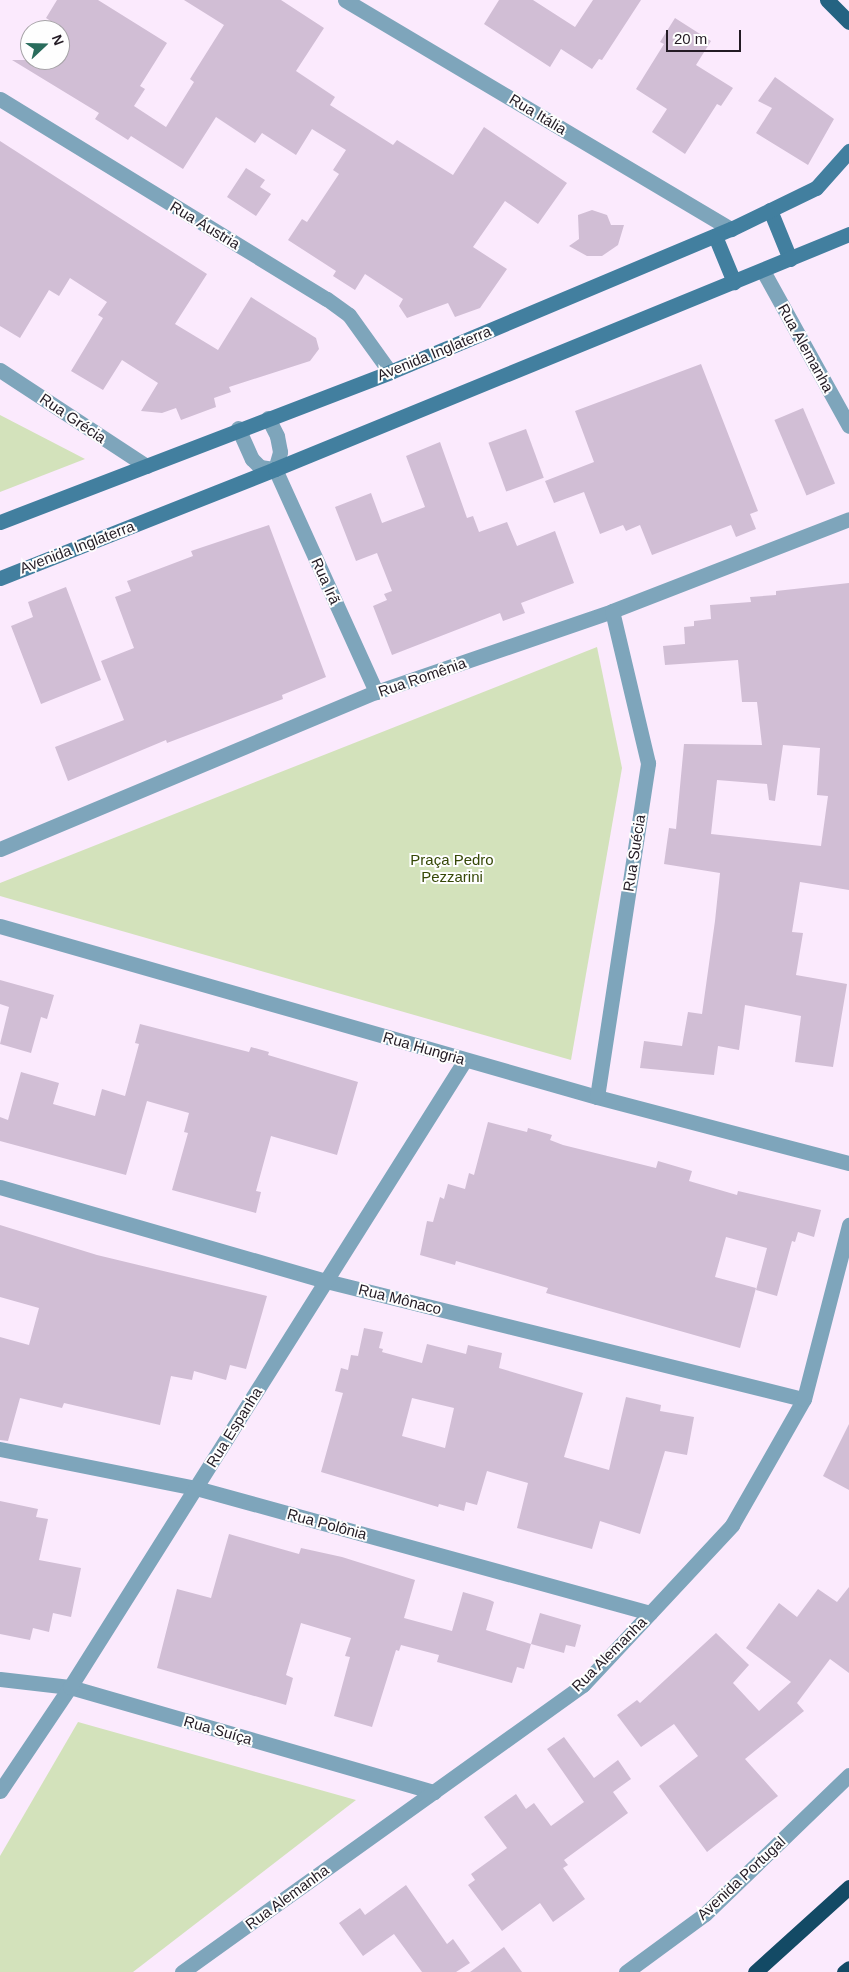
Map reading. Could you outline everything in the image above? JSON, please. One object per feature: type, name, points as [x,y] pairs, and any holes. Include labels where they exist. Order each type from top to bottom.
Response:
[{"type":"highway","points":[[756,1972],[849,1887]]},
{"type":"highway","points":[[844,1972],[849,1968]]},
{"type":"main road","points":[[827,0],[849,22]]},
{"type":"main road","name":"Avenida Inglaterra","points":[[0,522],[146,466],[238,428],[390,372],[715,236],[816,188],[849,151]]},
{"type":"main road","points":[[770,210],[790,259]]},
{"type":"main road","name":"Avenida Inglaterra","points":[[0,578],[276,469],[763,271],[849,234]]},
{"type":"main road","points":[[715,236],[734,282]]},
{"type":"street","name":"Rua Itália","points":[[345,0],[731,229]]},
{"type":"street","name":"Rua Áustria","points":[[0,99],[327,299],[349,315],[390,372]]},
{"type":"street","name":"Rua Alemanha","points":[[763,271],[849,426]]},
{"type":"street","name":"Rua Grécia","points":[[0,370],[146,466]]},
{"type":"street","points":[[238,428],[252,459],[260,467],[276,469],[280,452],[268,418]]},
{"type":"street","name":"Rua Irã","points":[[276,469],[376,692]]},
{"type":"street","name":"Rua Romênia","points":[[0,849],[376,692],[612,611],[849,519]]},
{"type":"street","name":"Rua Suécia","points":[[597,1098],[648,763],[612,611]]},
{"type":"street","name":"Rua Hungria","points":[[0,926],[597,1098],[849,1163]]},
{"type":"street","name":"Rua Espanha","points":[[0,1791],[70,1687],[465,1060]]},
{"type":"street","name":"Rua Mônaco","points":[[0,1187],[326,1281],[804,1399]]},
{"type":"street","name":"Rua Alemanha","points":[[182,1972],[583,1685],[732,1525],[804,1399],[849,1225]]},
{"type":"street","name":"Rua Polônia","points":[[0,1449],[196,1488],[650,1613]]},
{"type":"street","name":"Rua Suíça","points":[[0,1678],[70,1687],[434,1792]]},
{"type":"street","name":"Avenida Portugal","points":[[626,1972],[705,1914],[849,1775]]},
{"type":"green space","points":[[0,415],[85,459],[0,492]]},
{"type":"green space","name":"Praça Pedro Pezzarini","points":[[597,647],[622,768],[571,1060],[0,896],[0,883]]},
{"type":"green space","points":[[78,1722],[356,1800],[133,1972],[0,1972],[0,1856]]},
{"type":"building","points":[[57,0],[98,0],[167,43],[140,86],[145,89],[134,106],[166,127],[194,82],[190,79],[224,25],[184,0],[281,0],[324,28],[296,71],[335,97],[330,105],[393,145],[397,140],[453,175],[484,127],[567,183],[538,224],[505,201],[473,247],[507,269],[480,308],[455,317],[448,303],[407,318],[399,306],[403,299],[365,274],[355,290],[333,276],[336,271],[288,240],[302,219],[307,222],[339,174],[333,170],[346,150],[312,129],[296,155],[262,133],[255,143],[216,117],[183,169],[131,136],[128,140],[95,119],[99,113],[28,70],[70,70],[70,20],[49,20],[46,18]]},
{"type":"building","points":[[499,0],[533,0],[575,27],[593,0],[641,0],[602,60],[599,59],[592,69],[561,49],[550,67],[484,24]]},
{"type":"building","points":[[675,18],[711,41],[696,65],[733,88],[721,106],[717,104],[685,154],[652,132],[667,109],[636,89],[664,44],[660,42]]},
{"type":"building","points":[[12,60],[20,60],[20,65]]},
{"type":"building","points":[[775,77],[834,119],[808,165],[756,133],[772,108],[758,101]]},
{"type":"building","points":[[0,141],[207,274],[175,324],[218,350],[251,297],[316,338],[319,349],[310,361],[229,387],[231,392],[214,398],[216,407],[181,420],[176,408],[162,413],[141,411],[158,383],[122,360],[103,390],[71,371],[103,318],[98,315],[107,302],[70,278],[59,296],[49,290],[20,338],[0,326]]},
{"type":"building","points":[[246,168],[265,180],[260,187],[271,194],[256,216],[227,197]]},
{"type":"building","points":[[592,210],[607,215],[611,225],[624,225],[618,245],[602,256],[587,256],[569,246],[579,239],[578,215]]},
{"type":"building","points":[[701,364],[758,511],[750,514],[756,529],[736,537],[731,525],[652,555],[640,525],[626,531],[623,525],[600,534],[584,492],[554,503],[545,481],[594,462],[575,411]]},
{"type":"building","points":[[803,408],[835,483],[807,496],[774,420]]},
{"type":"building","points":[[526,429],[544,478],[506,492],[488,443]]},
{"type":"building","points":[[440,442],[467,518],[473,516],[479,532],[507,522],[517,546],[555,531],[574,583],[521,603],[525,613],[503,621],[500,613],[392,655],[373,606],[387,600],[384,594],[392,591],[377,553],[356,561],[335,507],[371,493],[382,523],[425,507],[406,456]]},
{"type":"building","points":[[269,525],[326,677],[282,695],[283,699],[167,743],[166,740],[68,781],[55,747],[124,720],[101,661],[134,648],[115,597],[131,591],[127,581],[193,556],[191,551]]},
{"type":"building","points":[[849,583],[849,890],[800,882],[792,932],[803,933],[796,975],[847,984],[833,1067],[795,1062],[801,1016],[745,1005],[739,1050],[718,1046],[714,1075],[640,1068],[644,1041],[682,1046],[688,1012],[702,1014],[715,921],[720,873],[664,864],[669,828],[676,829],[684,744],[762,745],[757,702],[742,702],[738,660],[665,665],[663,646],[685,644],[684,627],[694,626],[694,621],[711,619],[710,605],[751,602],[750,597],[776,595],[776,591]],"holes":[[[783,745],[820,748],[817,795],[828,796],[821,846],[711,834],[717,780],[767,784],[769,800],[775,801]]]},
{"type":"building","points":[[66,587],[101,680],[41,704],[11,626],[33,617],[28,602]]},
{"type":"building","points":[[0,980],[54,995],[47,1019],[41,1017],[31,1053],[0,1044],[9,1007],[0,1004]]},
{"type":"building","points":[[140,1024],[249,1052],[251,1047],[269,1052],[268,1055],[358,1082],[337,1155],[271,1136],[256,1191],[261,1192],[256,1213],[172,1190],[188,1133],[184,1132],[189,1113],[147,1101],[126,1175],[0,1141],[0,1117],[8,1120],[21,1072],[59,1083],[53,1104],[95,1116],[102,1089],[125,1096],[139,1044],[135,1043]]},
{"type":"building","points":[[488,1122],[527,1132],[528,1128],[552,1135],[550,1140],[563,1145],[656,1168],[658,1161],[692,1171],[689,1181],[737,1195],[738,1191],[821,1210],[814,1237],[798,1232],[795,1242],[792,1241],[777,1296],[756,1290],[767,1248],[726,1237],[715,1277],[756,1288],[740,1348],[546,1293],[548,1288],[456,1261],[455,1265],[420,1255],[427,1221],[433,1222],[440,1197],[444,1199],[448,1184],[465,1189],[469,1173],[474,1175]]},
{"type":"building","points":[[0,1225],[97,1255],[267,1296],[246,1369],[230,1365],[226,1380],[194,1371],[192,1380],[171,1376],[160,1425],[64,1403],[62,1408],[20,1398],[8,1441],[0,1440],[0,1337],[29,1345],[39,1308],[0,1297]]},
{"type":"building","points":[[364,1328],[383,1332],[379,1348],[383,1349],[382,1352],[422,1363],[427,1344],[466,1354],[468,1345],[502,1353],[499,1368],[583,1393],[564,1457],[609,1470],[626,1397],[661,1405],[660,1411],[694,1417],[687,1455],[665,1451],[640,1534],[600,1521],[592,1549],[517,1528],[528,1483],[487,1471],[477,1505],[466,1502],[464,1511],[439,1504],[438,1507],[321,1472],[343,1393],[335,1391],[341,1368],[348,1370],[351,1355],[358,1356]],"holes":[[[412,1398],[454,1408],[445,1448],[402,1436]]]},
{"type":"building","points":[[849,1424],[849,1490],[823,1476]]},
{"type":"building","points":[[0,1501],[38,1509],[36,1517],[48,1519],[39,1560],[81,1568],[71,1617],[53,1613],[49,1632],[33,1628],[30,1640],[0,1634]]},
{"type":"building","points":[[229,1534],[299,1554],[301,1548],[342,1557],[415,1580],[404,1618],[452,1631],[463,1592],[490,1600],[494,1602],[486,1630],[531,1644],[524,1669],[517,1667],[512,1683],[437,1662],[439,1655],[401,1645],[399,1651],[396,1650],[372,1727],[334,1716],[350,1657],[345,1656],[351,1638],[301,1623],[286,1675],[293,1678],[286,1705],[157,1668],[177,1589],[211,1598]]},
{"type":"building","points":[[849,1587],[849,1673],[830,1659],[797,1703],[804,1711],[745,1759],[778,1796],[707,1852],[659,1786],[698,1756],[674,1724],[641,1747],[617,1715],[637,1700],[640,1703],[716,1633],[749,1665],[733,1683],[759,1711],[791,1682],[746,1648],[779,1603],[797,1617],[818,1589],[837,1602]]},
{"type":"building","points":[[540,1613],[581,1625],[575,1647],[566,1645],[564,1653],[531,1644]]},
{"type":"building","points":[[564,1737],[594,1778],[618,1760],[631,1779],[613,1792],[628,1813],[564,1860],[568,1865],[563,1868],[585,1899],[553,1922],[540,1903],[502,1931],[468,1885],[475,1880],[471,1874],[507,1848],[484,1817],[516,1794],[526,1809],[534,1803],[551,1826],[584,1802],[547,1749]]},
{"type":"building","points":[[406,1885],[447,1944],[453,1939],[470,1963],[456,1972],[422,1972],[394,1934],[363,1956],[339,1923],[360,1908],[365,1915]]},
{"type":"building","points":[[504,1947],[522,1972],[470,1972]]}]
